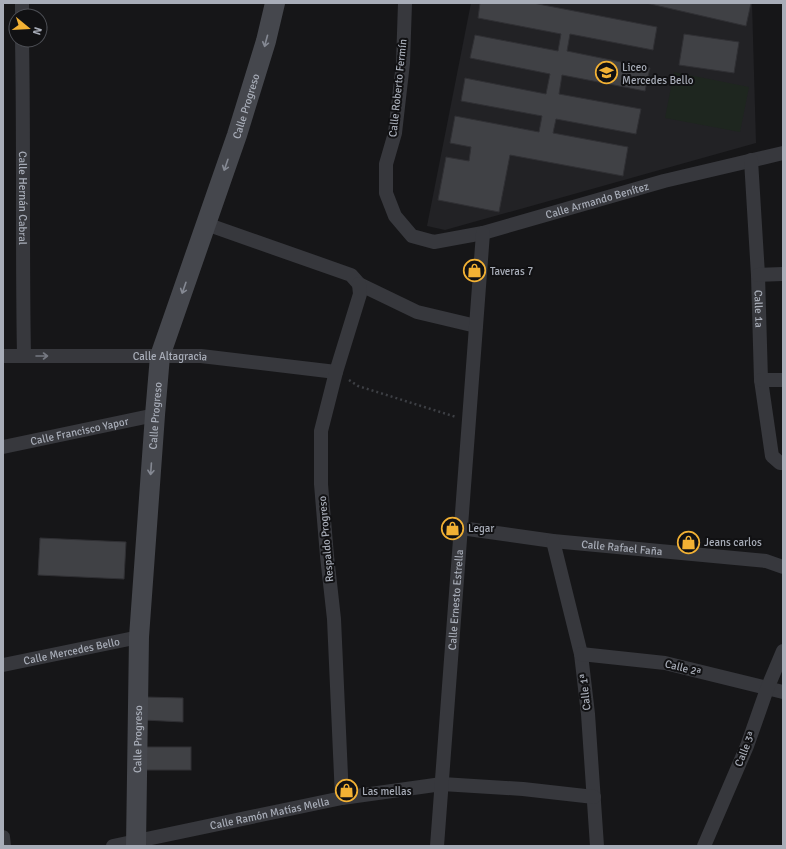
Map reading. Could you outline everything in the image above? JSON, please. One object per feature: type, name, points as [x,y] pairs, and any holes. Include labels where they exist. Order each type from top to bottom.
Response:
[{"type":"street","name":"Calle Progreso","points":[[136,843],[139,637],[160,356],[239,127],[266,42],[275,3]]},
{"type":"street","name":"Calle Roberto Fermín","points":[[405,3],[403,64],[395,133],[386,164],[386,193],[395,216],[412,236]]},
{"type":"street","name":"Calle Hernán Cabral","points":[[22,48],[24,178],[22,261],[24,356]]},
{"type":"street","name":"Calle Armando Benítez","points":[[412,236],[434,242],[484,233],[664,181],[783,153]]},
{"type":"street","name":"Calle 1a","points":[[751,160],[758,274],[761,380],[777,460]]},
{"type":"street","points":[[206,224],[351,275],[359,284],[417,312],[476,326]]},
{"type":"street","name":"Calle Ernesto Estrella","points":[[437,846],[484,233]]},
{"type":"street","points":[[758,274],[783,274]]},
{"type":"street","name":"Respaldo Progreso","points":[[342,798],[334,619],[323,521],[321,431],[336,372],[360,294],[359,284]]},
{"type":"street","name":"Calle Altagracia","points":[[3,356],[201,356],[336,372]]},
{"type":"street","points":[[761,380],[783,380]]},
{"type":"street","name":"Calle Francisco Yapor","points":[[3,447],[155,415]]},
{"type":"street","name":"Calle Rafael Faña","points":[[461,528],[553,541],[766,561],[783,566]]},
{"type":"street","name":"Calle 1ª","points":[[553,541],[581,654],[588,714],[597,846]]},
{"type":"street","name":"Calle Mercedes Bello","points":[[3,665],[139,637]]},
{"type":"street","name":"Calle 3ª","points":[[704,846],[747,746],[767,689],[783,651]]},
{"type":"street","name":"Calle 2ª","points":[[581,654],[665,663],[783,692]]},
{"type":"street","name":"Calle Ramón Matías Mella","points":[[113,846],[136,843],[342,798],[442,784],[523,789],[594,797]]},
{"type":"street","points":[[3,837],[4,846]]},
{"type":"path","points":[[336,372],[358,386],[470,422]]},
{"type":"shaded area","name":"Liceo Mercedes Bello","points":[[471,3],[752,3],[756,143],[445,230],[427,226]]},
{"type":"shaded area","points":[[674,72],[749,87],[740,132],[665,118]]},
{"type":"building","points":[[480,3],[533,3],[657,27],[653,50],[570,34],[567,51],[650,68],[645,91],[562,75],[559,94],[641,109],[636,134],[556,119],[553,133],[628,147],[623,176],[510,155],[499,212],[438,200],[446,157],[469,161],[471,147],[450,143],[455,116],[539,132],[542,116],[461,101],[465,78],[546,94],[550,74],[470,58],[475,35],[558,51],[561,34],[478,18]]},
{"type":"building","points":[[646,3],[751,3],[746,26]]},
{"type":"building","points":[[684,34],[739,42],[734,73],[679,65]]},
{"type":"building","points":[[40,538],[126,542],[124,579],[38,575]]},
{"type":"building","points":[[145,697],[183,698],[183,722],[144,720]]},
{"type":"building","points":[[146,747],[191,747],[191,770],[146,770]]},
{"type":"place","name":"Liceo Mercedes Bello","points":[[606,73]]},
{"type":"place","name":"Taveras 7","points":[[474,271]]},
{"type":"place","name":"Legar","points":[[452,528]]},
{"type":"place","name":"Jeans carlos","points":[[689,542]]},
{"type":"place","name":"Las mellas","points":[[347,791]]}]
